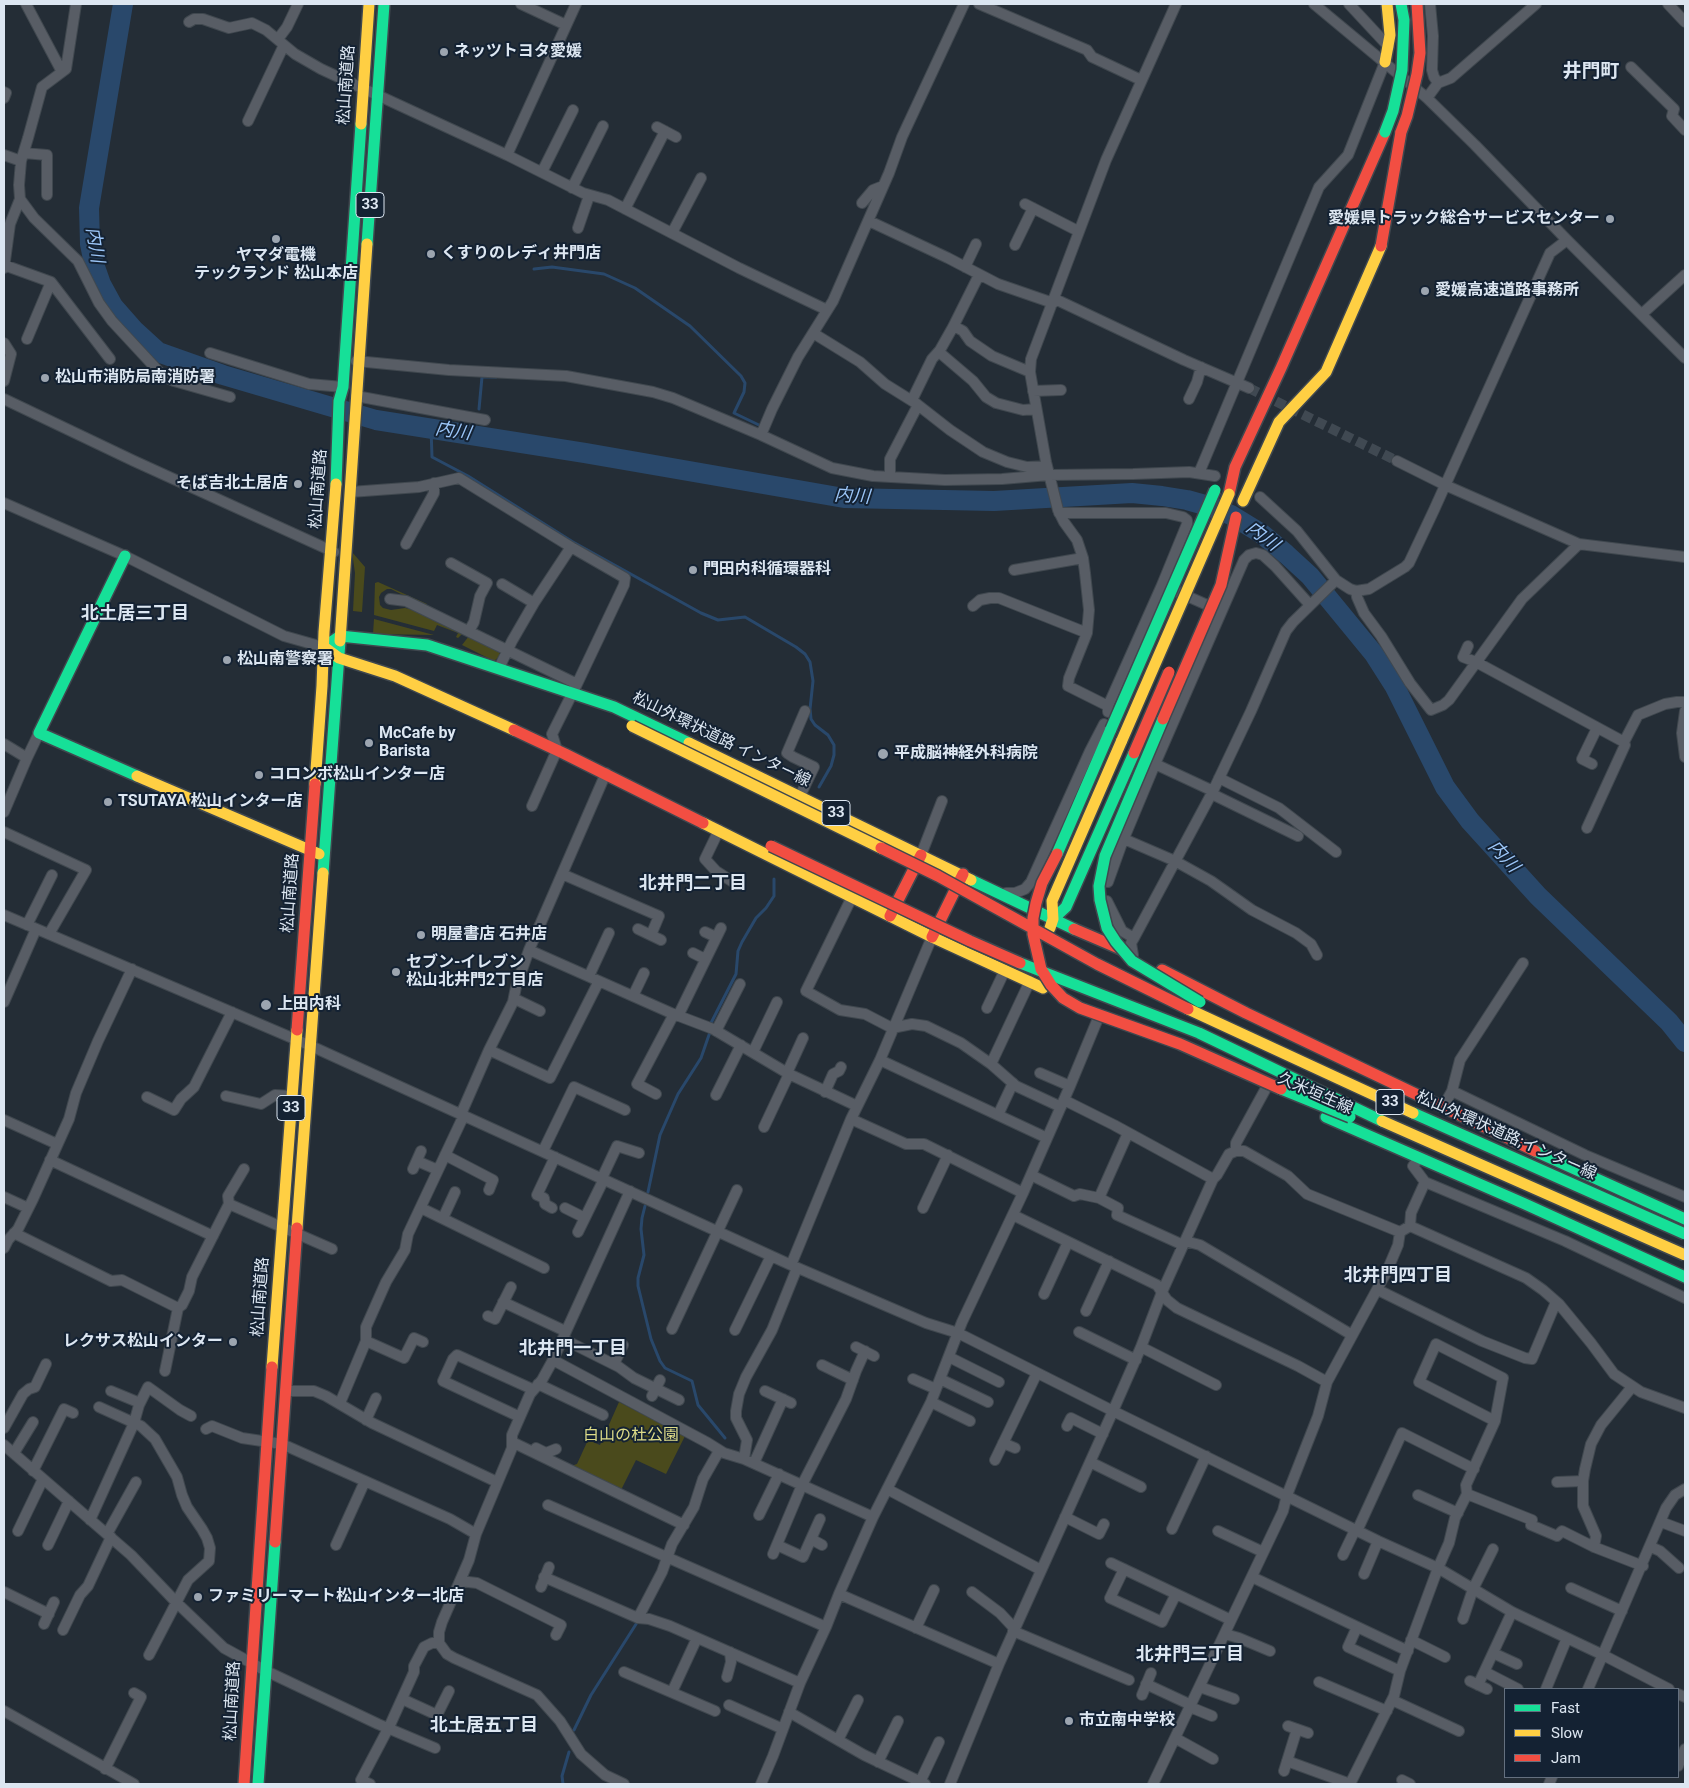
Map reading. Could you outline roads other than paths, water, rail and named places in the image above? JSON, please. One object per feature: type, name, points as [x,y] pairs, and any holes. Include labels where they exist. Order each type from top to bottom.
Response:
[{"type":"main road","name":"松山南道路","points":[[244,1784],[251,1663],[322,686],[323,647],[339,432],[339,401],[343,387],[369,4]]},
{"type":"main road","name":"松山南道路","points":[[258,1784],[384,4]]},
{"type":"main road","points":[[1385,62],[1389,47],[1390,23],[1387,4]]},
{"type":"main road","points":[[1401,4],[1404,20],[1402,70],[1385,132],[1281,368],[1234,467],[1215,490],[1077,810],[1042,883],[1033,918],[1033,934],[1041,969],[1050,985],[1063,998],[1080,1008],[1180,1044],[1320,1106],[1418,1138]]},
{"type":"main road","points":[[1212,571],[1279,422],[1326,372],[1381,246],[1401,132],[1418,74],[1420,35],[1417,4]]},
{"type":"main road","points":[[1030,981],[1053,919],[1052,900],[1229,494],[1234,467]]},
{"type":"main road","points":[[1236,517],[1221,585],[1104,856],[1099,886],[1103,913],[1110,934],[1132,962],[1197,1000],[1305,1054],[1388,1102]]},
{"type":"main road","points":[[125,556],[39,733],[324,857]]},
{"type":"main road","points":[[1193,616],[1204,589]]},
{"type":"main road","points":[[323,647],[340,636]]},
{"type":"main road","name":"松山外環状道路 インター線","points":[[340,636],[426,645],[499,668],[574,688],[596,701],[637,717],[1053,919],[1133,955]]},
{"type":"main road","name":"33","points":[[323,647],[338,658],[395,676],[453,701],[606,773],[932,937],[1030,981]]},
{"type":"main road","points":[[1053,919],[1066,907],[1173,662]]},
{"type":"main road","name":"松山外環状道路;インター線","points":[[596,701],[632,726],[796,804],[929,872],[1097,964],[1161,996],[1388,1102],[1685,1234]]},
{"type":"main road","name":"33","points":[[679,809],[771,846],[970,941],[1023,964],[1199,1033],[1418,1138],[1685,1255]]},
{"type":"main road","points":[[890,916],[921,855]]},
{"type":"main road","points":[[932,937],[963,874]]},
{"type":"main road","points":[[1133,955],[1232,1006],[1545,1156],[1685,1219]]},
{"type":"main road","name":"久米垣生線","points":[[1030,981],[1099,1016],[1526,1204],[1685,1277]]},
{"type":"main road","points":[[1207,1064],[1232,1006]]},
{"type":"main road","points":[[1419,1158],[1443,1107]]},
{"type":"street","points":[[26,4],[62,72]]},
{"type":"street","points":[[76,4],[66,69],[42,87],[23,157],[19,186],[20,199],[10,224],[4,267],[51,282],[110,358]]},
{"type":"street","points":[[248,121],[298,4]]},
{"type":"street","points":[[521,4],[566,25]]},
{"type":"street","points":[[507,154],[576,4]]},
{"type":"street","points":[[761,435],[789,374],[833,301],[869,221],[868,218],[902,137],[964,4]]},
{"type":"street","points":[[979,4],[1087,50],[1092,57],[1141,80]]},
{"type":"street","points":[[1176,4],[1106,160],[1032,358],[1030,372],[1049,474],[1059,512],[1077,540],[1083,558],[1089,610],[1087,633],[1068,686],[1108,711],[1155,764],[1298,836]]},
{"type":"street","points":[[1314,4],[1427,98],[1685,358]]},
{"type":"street","points":[[1349,4],[1389,47]]},
{"type":"street","points":[[1430,4],[1433,36],[1432,70],[1438,83]]},
{"type":"street","points":[[1427,98],[1438,83],[1451,78],[1536,4]]},
{"type":"street","points":[[1668,4],[1685,22]]},
{"type":"street","points":[[188,22],[203,19],[229,28],[252,23],[266,30],[295,54],[321,69],[507,154],[589,196],[608,200],[740,268],[827,310]]},
{"type":"street","points":[[1199,473],[1318,187],[1348,155],[1385,62]]},
{"type":"street","points":[[1631,67],[1674,109],[1672,116],[1685,130]]},
{"type":"street","points":[[4,92],[6,94],[4,98]]},
{"type":"street","points":[[542,172],[573,110]]},
{"type":"street","points":[[572,188],[603,126]]},
{"type":"street","points":[[625,209],[661,129],[676,137]]},
{"type":"street","points":[[4,155],[23,157],[47,155],[47,195]]},
{"type":"street","points":[[672,233],[700,178]]},
{"type":"street","points":[[862,203],[873,190],[883,186]]},
{"type":"street","points":[[578,228],[589,196]]},
{"type":"street","points":[[20,199],[34,218],[78,261],[99,303],[112,321],[163,376],[230,397]]},
{"type":"street","points":[[1015,245],[1029,206],[1078,231]]},
{"type":"street","points":[[869,221],[1008,288],[1054,301],[1248,388]]},
{"type":"street","points":[[1260,497],[1297,531],[1334,582],[1356,591],[1369,588],[1405,567],[1409,563],[1550,253],[1567,240]]},
{"type":"street","points":[[965,267],[976,244]]},
{"type":"street","points":[[890,477],[890,459],[932,359],[954,326],[979,274]]},
{"type":"street","points":[[1642,314],[1685,275]]},
{"type":"street","points":[[27,339],[51,282]]},
{"type":"street","points":[[954,326],[963,331],[970,341],[992,356],[1030,372]]},
{"type":"street","points":[[813,333],[860,362],[885,384],[915,402],[950,430],[983,452],[1007,462],[1049,474]]},
{"type":"street","points":[[4,342],[11,354],[4,381]]},
{"type":"street","points":[[210,352],[309,384],[343,387]]},
{"type":"street","points":[[938,352],[973,381],[986,397],[996,403],[1023,410],[1036,409]]},
{"type":"street","points":[[344,361],[449,370],[566,376],[653,392],[673,398],[761,435],[832,468],[890,477],[945,480],[1002,479],[1049,474],[1189,472],[1215,476]]},
{"type":"street","points":[[1189,399],[1197,382],[1201,367]]},
{"type":"street","points":[[1033,391],[1061,390]]},
{"type":"street","points":[[4,398],[134,461],[345,558]]},
{"type":"street","points":[[355,401],[485,420]]},
{"type":"street","points":[[1397,461],[1445,485],[1579,544],[1685,556]]},
{"type":"street","points":[[350,492],[419,487],[459,478],[570,548],[625,578],[624,585],[552,734],[557,750],[532,806]]},
{"type":"street","points":[[406,544],[434,493],[434,484]]},
{"type":"street","points":[[4,503],[125,556],[284,636],[323,647]]},
{"type":"street","points":[[1000,893],[1015,893],[1025,889],[1032,882],[1108,711],[1187,524],[1187,520],[1183,517],[1166,513],[1059,512]]},
{"type":"street","points":[[1356,591],[1364,613],[1381,636],[1410,683],[1431,710],[1449,700],[1522,599],[1579,544]]},
{"type":"street","points":[[499,668],[534,603],[570,548]]},
{"type":"street","points":[[1134,938],[1120,928],[1106,894],[1113,867],[1155,764],[1244,560],[1249,555],[1256,553],[1263,556],[1312,603]]},
{"type":"street","points":[[1014,570],[1083,558]]},
{"type":"street","points":[[452,563],[487,583],[480,596],[474,622],[469,631]]},
{"type":"street","points":[[1133,955],[1131,944],[1149,907],[1212,793],[1251,711],[1281,640],[1293,622],[1334,582]]},
{"type":"street","points":[[502,584],[534,603]]},
{"type":"street","points":[[1162,585],[1222,612]]},
{"type":"street","points":[[973,606],[980,600],[999,598],[1087,633]]},
{"type":"street","points":[[390,599],[406,601],[469,631],[508,650],[574,688]]},
{"type":"street","points":[[1468,646],[1463,657],[1476,662],[1624,742]]},
{"type":"street","points":[[1587,828],[1625,745],[1624,742],[1638,715],[1666,704],[1685,702]]},
{"type":"street","points":[[800,796],[814,767],[787,753],[806,711]]},
{"type":"street","points":[[1685,711],[1682,733],[1685,757]]},
{"type":"street","points":[[1592,764],[1582,759],[1597,728]]},
{"type":"street","points":[[4,812],[39,733]]},
{"type":"street","points":[[4,744],[27,758]]},
{"type":"street","points":[[340,1403],[366,1341],[366,1327],[386,1282],[405,1250],[408,1234],[445,1155],[489,1050],[515,999],[516,987],[529,950],[606,773]]},
{"type":"street","points":[[1219,778],[1279,808],[1336,852]]},
{"type":"street","points":[[921,855],[942,801]]},
{"type":"street","points":[[719,830],[705,859],[716,871],[733,882]]},
{"type":"street","points":[[4,832],[86,870],[49,934]]},
{"type":"street","points":[[1124,839],[1175,861],[1212,881],[1252,910],[1296,933],[1311,944],[1317,955]]},
{"type":"street","points":[[562,874],[659,916],[651,935]]},
{"type":"street","points":[[4,1002],[52,875]]},
{"type":"street","points":[[852,897],[806,991],[840,1010],[865,1014],[892,1028],[912,1024],[926,1026],[961,1043],[991,1064],[1013,1083],[1063,1103],[1128,1133],[1212,1179]]},
{"type":"street","points":[[4,915],[296,1039],[771,1256],[926,1323],[958,1333],[1378,1541],[1438,1568],[1512,1612],[1603,1655],[1662,1688]]},
{"type":"street","points":[[638,929],[661,940]]},
{"type":"street","points":[[656,1094],[637,1084],[676,1015],[718,932],[705,932]]},
{"type":"street","points":[[589,976],[609,933]]},
{"type":"street","points":[[744,1459],[747,1440],[736,1418],[739,1394],[746,1377],[772,1330],[794,1266],[857,1106],[880,1060],[932,937]]},
{"type":"street","points":[[529,950],[554,963],[589,976],[716,1031],[788,1074],[857,1106]]},
{"type":"street","points":[[693,953],[705,959]]},
{"type":"street","points":[[1443,1107],[1452,1091],[1460,1060],[1523,963]]},
{"type":"street","points":[[4,1248],[28,1208],[58,1144],[69,1119],[80,1084],[132,969]]},
{"type":"street","points":[[987,1008],[1005,970]]},
{"type":"street","points":[[633,996],[644,973]]},
{"type":"street","points":[[489,1050],[550,1078],[599,981]]},
{"type":"street","points":[[991,1064],[1030,981]]},
{"type":"street","points":[[716,1031],[740,984]]},
{"type":"street","points":[[515,999],[540,1011]]},
{"type":"street","points":[[752,1052],[777,1002]]},
{"type":"street","points":[[147,1098],[174,1110],[181,1099],[194,1087],[232,1012]]},
{"type":"street","points":[[760,1784],[773,1756],[800,1683],[839,1594],[873,1517],[931,1402],[962,1322],[1023,1193],[1099,1016]]},
{"type":"street","points":[[764,1127],[803,1038]]},
{"type":"street","points":[[716,1095],[741,1045]]},
{"type":"street","points":[[880,1060],[1047,1138]]},
{"type":"street","points":[[825,1092],[833,1074],[839,1071],[841,1067]]},
{"type":"street","points":[[1040,1073],[1070,1086]]},
{"type":"street","points":[[998,1115],[1013,1083]]},
{"type":"street","points":[[543,1151],[574,1086],[625,1110]]},
{"type":"street","points":[[1236,1151],[1236,1143],[1266,1090]]},
{"type":"street","points":[[1452,1091],[1585,1155],[1685,1197]]},
{"type":"street","points":[[226,1096],[261,1104],[275,1095],[292,1096]]},
{"type":"street","points":[[852,1119],[906,1144],[924,1144],[948,1154],[1023,1193]]},
{"type":"street","points":[[4,1120],[58,1144]]},
{"type":"street","points":[[1099,1198],[1128,1133]]},
{"type":"street","points":[[578,1232],[618,1146],[639,1153]]},
{"type":"street","points":[[950,1784],[1014,1629],[1136,1360],[1162,1292],[1212,1179],[1217,1175],[1229,1154],[1236,1151],[1249,1153],[1288,1176],[1307,1194],[1400,1232]]},
{"type":"street","points":[[923,1208],[948,1154]]},
{"type":"street","points":[[445,1155],[493,1180],[489,1190]]},
{"type":"street","points":[[552,1208],[545,1204],[544,1198],[537,1195],[555,1156]]},
{"type":"street","points":[[1419,1158],[1413,1166],[1425,1182],[1565,1241],[1685,1298]]},
{"type":"street","points":[[50,1160],[213,1236]]},
{"type":"street","points":[[417,1160],[438,1170]]},
{"type":"street","points":[[165,1371],[178,1308],[182,1305],[189,1291],[192,1277],[229,1204],[228,1196],[244,1169]]},
{"type":"street","points":[[1031,1175],[1074,1196],[1080,1194],[1099,1198],[1118,1208],[1117,1214],[1184,1243],[1200,1245],[1352,1335]]},
{"type":"street","points":[[1410,1226],[1412,1213],[1425,1182]]},
{"type":"street","points":[[672,1329],[738,1190]]},
{"type":"street","points":[[624,1784],[605,1775],[581,1754],[560,1721],[537,1695],[454,1658],[447,1654],[438,1643],[442,1622],[469,1560],[476,1534],[512,1448],[512,1439],[520,1417],[535,1387],[542,1380],[553,1360],[630,1191]]},
{"type":"street","points":[[443,1218],[455,1192]]},
{"type":"street","points":[[4,1197],[28,1208]]},
{"type":"street","points":[[229,1204],[332,1249]]},
{"type":"street","points":[[421,1208],[544,1268]]},
{"type":"street","points":[[565,1208],[585,1218]]},
{"type":"street","points":[[1013,1215],[1157,1285],[1167,1300],[1177,1308],[1298,1366],[1327,1382]]},
{"type":"street","points":[[1153,1784],[1283,1511],[1318,1416],[1327,1382],[1378,1290],[1396,1250],[1400,1232],[1410,1226]]},
{"type":"street","points":[[1410,1226],[1526,1278],[1556,1302],[1592,1343],[1614,1374],[1641,1392],[1685,1408]]},
{"type":"street","points":[[14,1233],[111,1281],[122,1280],[178,1308]]},
{"type":"street","points":[[1044,1294],[1068,1242]]},
{"type":"street","points":[[735,1330],[771,1256]]},
{"type":"street","points":[[1086,1312],[1108,1261]]},
{"type":"street","points":[[488,1316],[495,1319],[511,1287]]},
{"type":"street","points":[[1378,1290],[1482,1340],[1525,1358],[1532,1359],[1556,1302]]},
{"type":"street","points":[[503,1302],[614,1364],[634,1378],[678,1400]]},
{"type":"street","points":[[1079,1332],[1136,1360]]},
{"type":"street","points":[[366,1341],[404,1358],[414,1338],[423,1342]]},
{"type":"street","points":[[1308,1733],[1292,1727],[1285,1766],[1350,1784],[1392,1700],[1400,1671],[1449,1543],[1458,1513],[1467,1494],[1466,1485],[1495,1421],[1503,1378],[1436,1344],[1419,1382],[1495,1421]]},
{"type":"street","points":[[614,1364],[623,1345]]},
{"type":"street","points":[[1141,1347],[1204,1372],[1216,1385]]},
{"type":"street","points":[[820,1519],[803,1557],[775,1549],[802,1485],[846,1399],[865,1351]]},
{"type":"street","points":[[520,1417],[443,1381],[453,1359],[457,1355],[603,1415]]},
{"type":"street","points":[[949,1357],[999,1382]]},
{"type":"street","points":[[553,1360],[719,1451],[754,1463],[873,1517]]},
{"type":"street","points":[[4,1428],[23,1394],[29,1389],[39,1390],[46,1364]]},
{"type":"street","points":[[822,1365],[853,1380]]},
{"type":"street","points":[[995,1460],[1037,1373]]},
{"type":"street","points":[[913,1379],[938,1384],[988,1402]]},
{"type":"street","points":[[90,1520],[134,1423],[148,1386],[191,1416]]},
{"type":"street","points":[[1594,1547],[1596,1536],[1583,1506],[1582,1481],[1591,1444],[1601,1425],[1632,1387]]},
{"type":"street","points":[[285,1390],[314,1391],[340,1403],[366,1420],[497,1482]]},
{"type":"street","points":[[111,1391],[140,1403]]},
{"type":"street","points":[[754,1463],[787,1401],[766,1391]]},
{"type":"street","points":[[366,1420],[376,1398]]},
{"type":"street","points":[[931,1402],[970,1421]]},
{"type":"street","points":[[99,1407],[141,1426],[155,1439],[177,1477],[187,1507],[202,1529],[210,1548],[209,1561],[188,1580],[149,1655]]},
{"type":"street","points":[[34,1470],[64,1409],[73,1413]]},
{"type":"street","points":[[1067,1426],[1071,1418],[1103,1434]]},
{"type":"street","points":[[14,1454],[32,1422]]},
{"type":"street","points":[[206,1428],[212,1426],[242,1438],[282,1444],[450,1518],[476,1534]]},
{"type":"street","points":[[1343,1555],[1402,1433],[1474,1469]]},
{"type":"street","points":[[512,1439],[684,1525]]},
{"type":"street","points":[[512,1439],[546,1453],[556,1449]]},
{"type":"street","points":[[1004,1443],[1015,1448]]},
{"type":"street","points":[[4,1445],[131,1555],[224,1648],[266,1671],[388,1728],[436,1748]]},
{"type":"street","points":[[638,1618],[662,1572],[672,1544],[694,1508],[703,1478],[719,1451]]},
{"type":"street","points":[[1172,1529],[1206,1456]]},
{"type":"street","points":[[1090,1462],[1141,1487]]},
{"type":"street","points":[[759,1515],[779,1474]]},
{"type":"street","points":[[18,1531],[43,1479]]},
{"type":"street","points":[[336,1545],[365,1480]]},
{"type":"street","points":[[1557,1482],[1582,1481]]},
{"type":"street","points":[[63,1630],[80,1595],[88,1586],[109,1535],[136,1482]]},
{"type":"street","points":[[887,1489],[1041,1570]]},
{"type":"street","points":[[1588,1688],[1670,1501],[1675,1495],[1685,1489]]},
{"type":"street","points":[[1467,1494],[1534,1517],[1532,1525],[1557,1536],[1562,1531],[1594,1547],[1642,1566]]},
{"type":"street","points":[[1418,1495],[1458,1513]]},
{"type":"street","points":[[48,1545],[68,1501]]},
{"type":"street","points":[[548,1505],[826,1627]]},
{"type":"street","points":[[1064,1517],[1099,1534],[1104,1524]]},
{"type":"street","points":[[1661,1522],[1685,1530]]},
{"type":"street","points":[[1218,1531],[1264,1552]]},
{"type":"street","points":[[811,1539],[822,1545]]},
{"type":"street","points":[[1364,1574],[1378,1541]]},
{"type":"street","points":[[1651,1547],[1660,1551],[1679,1568]]},
{"type":"street","points":[[1463,1619],[1473,1589],[1493,1549]]},
{"type":"street","points":[[1111,1563],[1231,1620]]},
{"type":"street","points":[[549,1567],[542,1582],[638,1618],[661,1623],[800,1683]]},
{"type":"street","points":[[1124,1569],[1110,1598],[1162,1622],[1176,1594]]},
{"type":"street","points":[[1252,1577],[1408,1651]]},
{"type":"street","points":[[460,1580],[477,1583],[561,1625],[556,1635]]},
{"type":"street","points":[[1572,1588],[1622,1611]]},
{"type":"street","points":[[916,1628],[934,1590]]},
{"type":"street","points":[[4,1592],[48,1614]]},
{"type":"street","points":[[972,1592],[978,1603],[1000,1613],[1014,1629],[1062,1658],[1110,1678],[1129,1680]]},
{"type":"street","points":[[839,1594],[999,1664]]},
{"type":"street","points":[[44,1624],[54,1602]]},
{"type":"street","points":[[1478,1685],[1512,1612]]},
{"type":"street","points":[[1357,1627],[1348,1647],[1400,1671]]},
{"type":"street","points":[[1225,1634],[1240,1638],[1270,1651]]},
{"type":"street","points":[[672,1692],[697,1638]]},
{"type":"street","points":[[1546,1688],[1567,1638]]},
{"type":"street","points":[[1412,1640],[1445,1657]]},
{"type":"street","points":[[370,1784],[361,1780],[402,1699],[421,1651],[426,1646],[438,1643]]},
{"type":"street","points":[[727,1677],[731,1662],[730,1652]]},
{"type":"street","points":[[1493,1653],[1517,1664]]},
{"type":"street","points":[[624,1672],[715,1711]]},
{"type":"street","points":[[1485,1672],[1516,1688]]},
{"type":"street","points":[[1142,1694],[1151,1673]]},
{"type":"street","points":[[1320,1682],[1387,1711]]},
{"type":"street","points":[[1146,1684],[1212,1716]]},
{"type":"street","points":[[1200,1686],[1234,1698]]},
{"type":"street","points":[[402,1699],[438,1715],[449,1691]]},
{"type":"street","points":[[105,1769],[141,1697],[134,1693]]},
{"type":"street","points":[[838,1740],[858,1700]]},
{"type":"street","points":[[1392,1700],[1459,1731]]},
{"type":"street","points":[[729,1705],[783,1729]]},
{"type":"street","points":[[4,1711],[134,1784]]},
{"type":"street","points":[[789,1712],[878,1762],[923,1783],[939,1742]]},
{"type":"street","points":[[878,1762],[898,1720]]},
{"type":"street","points":[[1175,1738],[1213,1759]]},
{"type":"street","points":[[1679,1764],[1685,1749]]},
{"type":"waterway","name":"内川","points":[[123,4],[89,208],[90,244],[101,284],[113,306],[135,331],[158,352],[223,375],[376,420],[585,453],[844,498],[994,501],[1132,493],[1187,500],[1231,515],[1262,534],[1310,576],[1374,654],[1395,687],[1445,787],[1470,821],[1538,896],[1669,1022],[1685,1042]]},
{"type":"waterway","points":[[534,269],[552,267],[604,274],[635,288],[690,326],[741,376],[745,383],[744,392],[734,413],[761,426]]},
{"type":"waterway","points":[[479,409],[482,377],[496,377]]},
{"type":"waterway","points":[[431,428],[432,457],[468,476],[573,542],[701,613],[718,620],[745,617],[805,654],[810,662],[813,681],[810,709],[811,719],[815,725],[828,735],[834,745],[831,766],[819,787]]},
{"type":"waterway","points":[[711,1023],[736,974],[738,951],[742,942],[756,918],[774,896],[774,879]]},
{"type":"waterway","points":[[648,1192],[660,1135],[678,1094],[701,1058],[710,1032]]},
{"type":"waterway","points":[[645,1206],[641,1229],[644,1255],[638,1278],[638,1286],[651,1339],[665,1368],[692,1381],[698,1405],[725,1438]]},
{"type":"waterway","points":[[574,1730],[591,1695],[638,1621]]},
{"type":"waterway","points":[[563,1784],[562,1776],[569,1752]]},
{"type":"tunnel","points":[[1249,388],[1397,461]]},
{"type":"place","name":"ネッツトヨタ愛媛","points":[[444,52]]},
{"type":"place","name":"愛媛県トラック総合サービスセンター","points":[[1610,219]]},
{"type":"place","name":"ヤマダ電機 テックランド 松山本店","points":[[276,239]]},
{"type":"place","name":"くすりのレディ井門店","points":[[431,254]]},
{"type":"place","name":"愛媛高速道路事務所","points":[[1425,291]]},
{"type":"place","name":"松山市消防局南消防署","points":[[45,378]]},
{"type":"place","name":"そば吉北土居店","points":[[298,484]]},
{"type":"place","name":"門田内科循環器科","points":[[693,570]]},
{"type":"place","name":"松山南警察署","points":[[227,660]]},
{"type":"place","name":"McCafe by Barista","points":[[369,743]]},
{"type":"place","name":"平成脳神経外科病院","points":[[883,754]]},
{"type":"place","name":"コロンボ松山インター店","points":[[259,775]]},
{"type":"place","name":"TSUTAYA 松山インター店","points":[[108,802]]},
{"type":"place","name":"明屋書店 石井店","points":[[421,935]]},
{"type":"place","name":"セブン-イレブン 松山北井門2丁目店","points":[[396,972]]},
{"type":"place","name":"上田内科","points":[[266,1005]]},
{"type":"place","name":"レクサス松山インター","points":[[233,1342]]},
{"type":"place","name":"ファミリーマート松山インター北店","points":[[198,1597]]},
{"type":"place","name":"市立南中学校","points":[[1069,1721]]},
{"type":"district","name":"井門町","points":[[1591,72]]},
{"type":"district","name":"北土居三丁目","points":[[135,614]]},
{"type":"district","name":"北井門二丁目","points":[[693,884]]},
{"type":"district","name":"北井門四丁目","points":[[1398,1276]]},
{"type":"district","name":"北井門一丁目","points":[[573,1349]]},
{"type":"district","name":"北井門三丁目","points":[[1190,1655]]},
{"type":"district","name":"北土居五丁目","points":[[484,1726]]},
{"type":"park label","name":"白山の杜公園","points":[[631,1436]]}]
